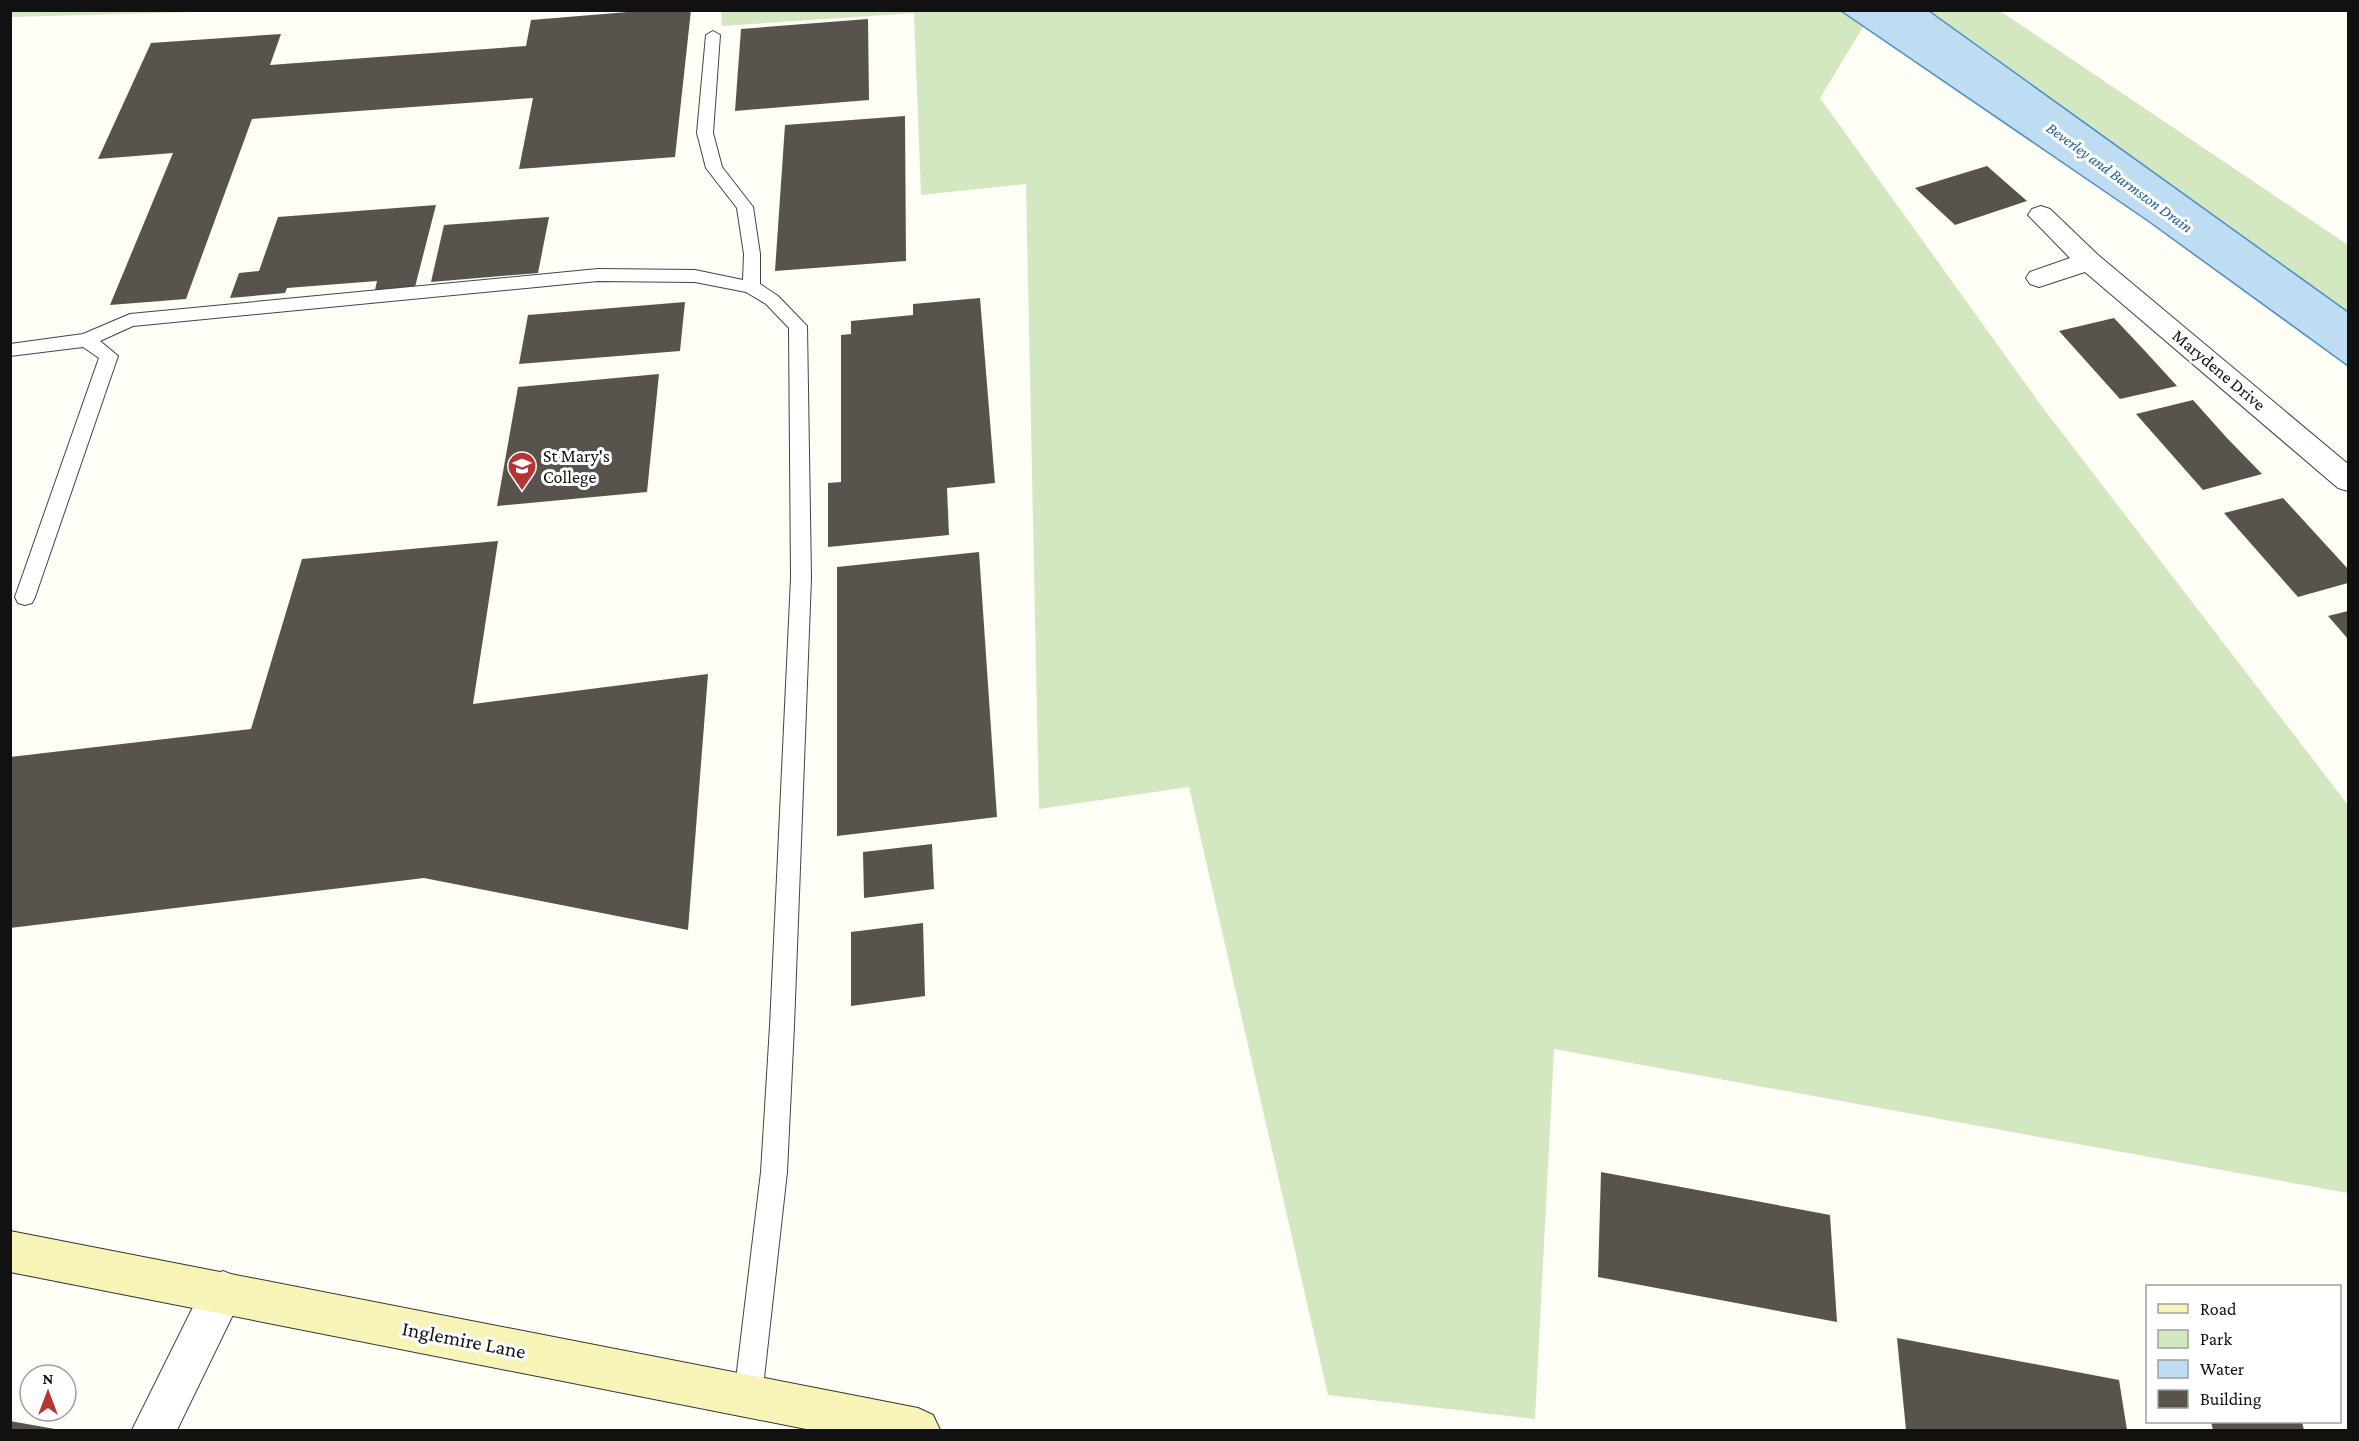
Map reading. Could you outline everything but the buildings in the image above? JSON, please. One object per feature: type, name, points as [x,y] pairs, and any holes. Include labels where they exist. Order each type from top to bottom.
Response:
[{"type":"street","name":"Marydene Drive","points":[[2041,215],[2090,261],[2349,480]]},
{"type":"street","points":[[2039,278],[2090,261]]},
{"type":"street","name":"Inglemire Lane","points":[[10,1251],[918,1431]]},
{"type":"street","points":[[154,1431],[223,1292]]},
{"type":"lane","points":[[713,35],[705,132],[714,168],[744,207],[752,254],[752,287]]},
{"type":"lane","points":[[10,350],[86,340],[130,320],[598,275],[695,276],[752,287],[772,300],[798,326],[801,578],[782,1026],[774,1172],[748,1396]]},
{"type":"lane","points":[[25,597],[110,356],[86,340]]},
{"type":"green space","points":[[11,10],[232,10],[232,11],[11,17]]},
{"type":"green space","points":[[721,11],[1841,11],[1863,27],[1820,98],[2043,408],[2348,805],[2348,1193],[1554,1049],[1535,1419],[1328,1395],[1189,787],[1039,809],[1026,184],[921,195],[914,13],[722,26]]},
{"type":"green space","points":[[1929,11],[2000,11],[2348,245],[2348,312]]},
{"type":"water","name":"Beverley and Barmston Drain","points":[[1841,11],[1929,11],[2348,312],[2348,366],[2148,221]]},
{"type":"place","name":"St Mary's College","points":[[522,492]]}]
